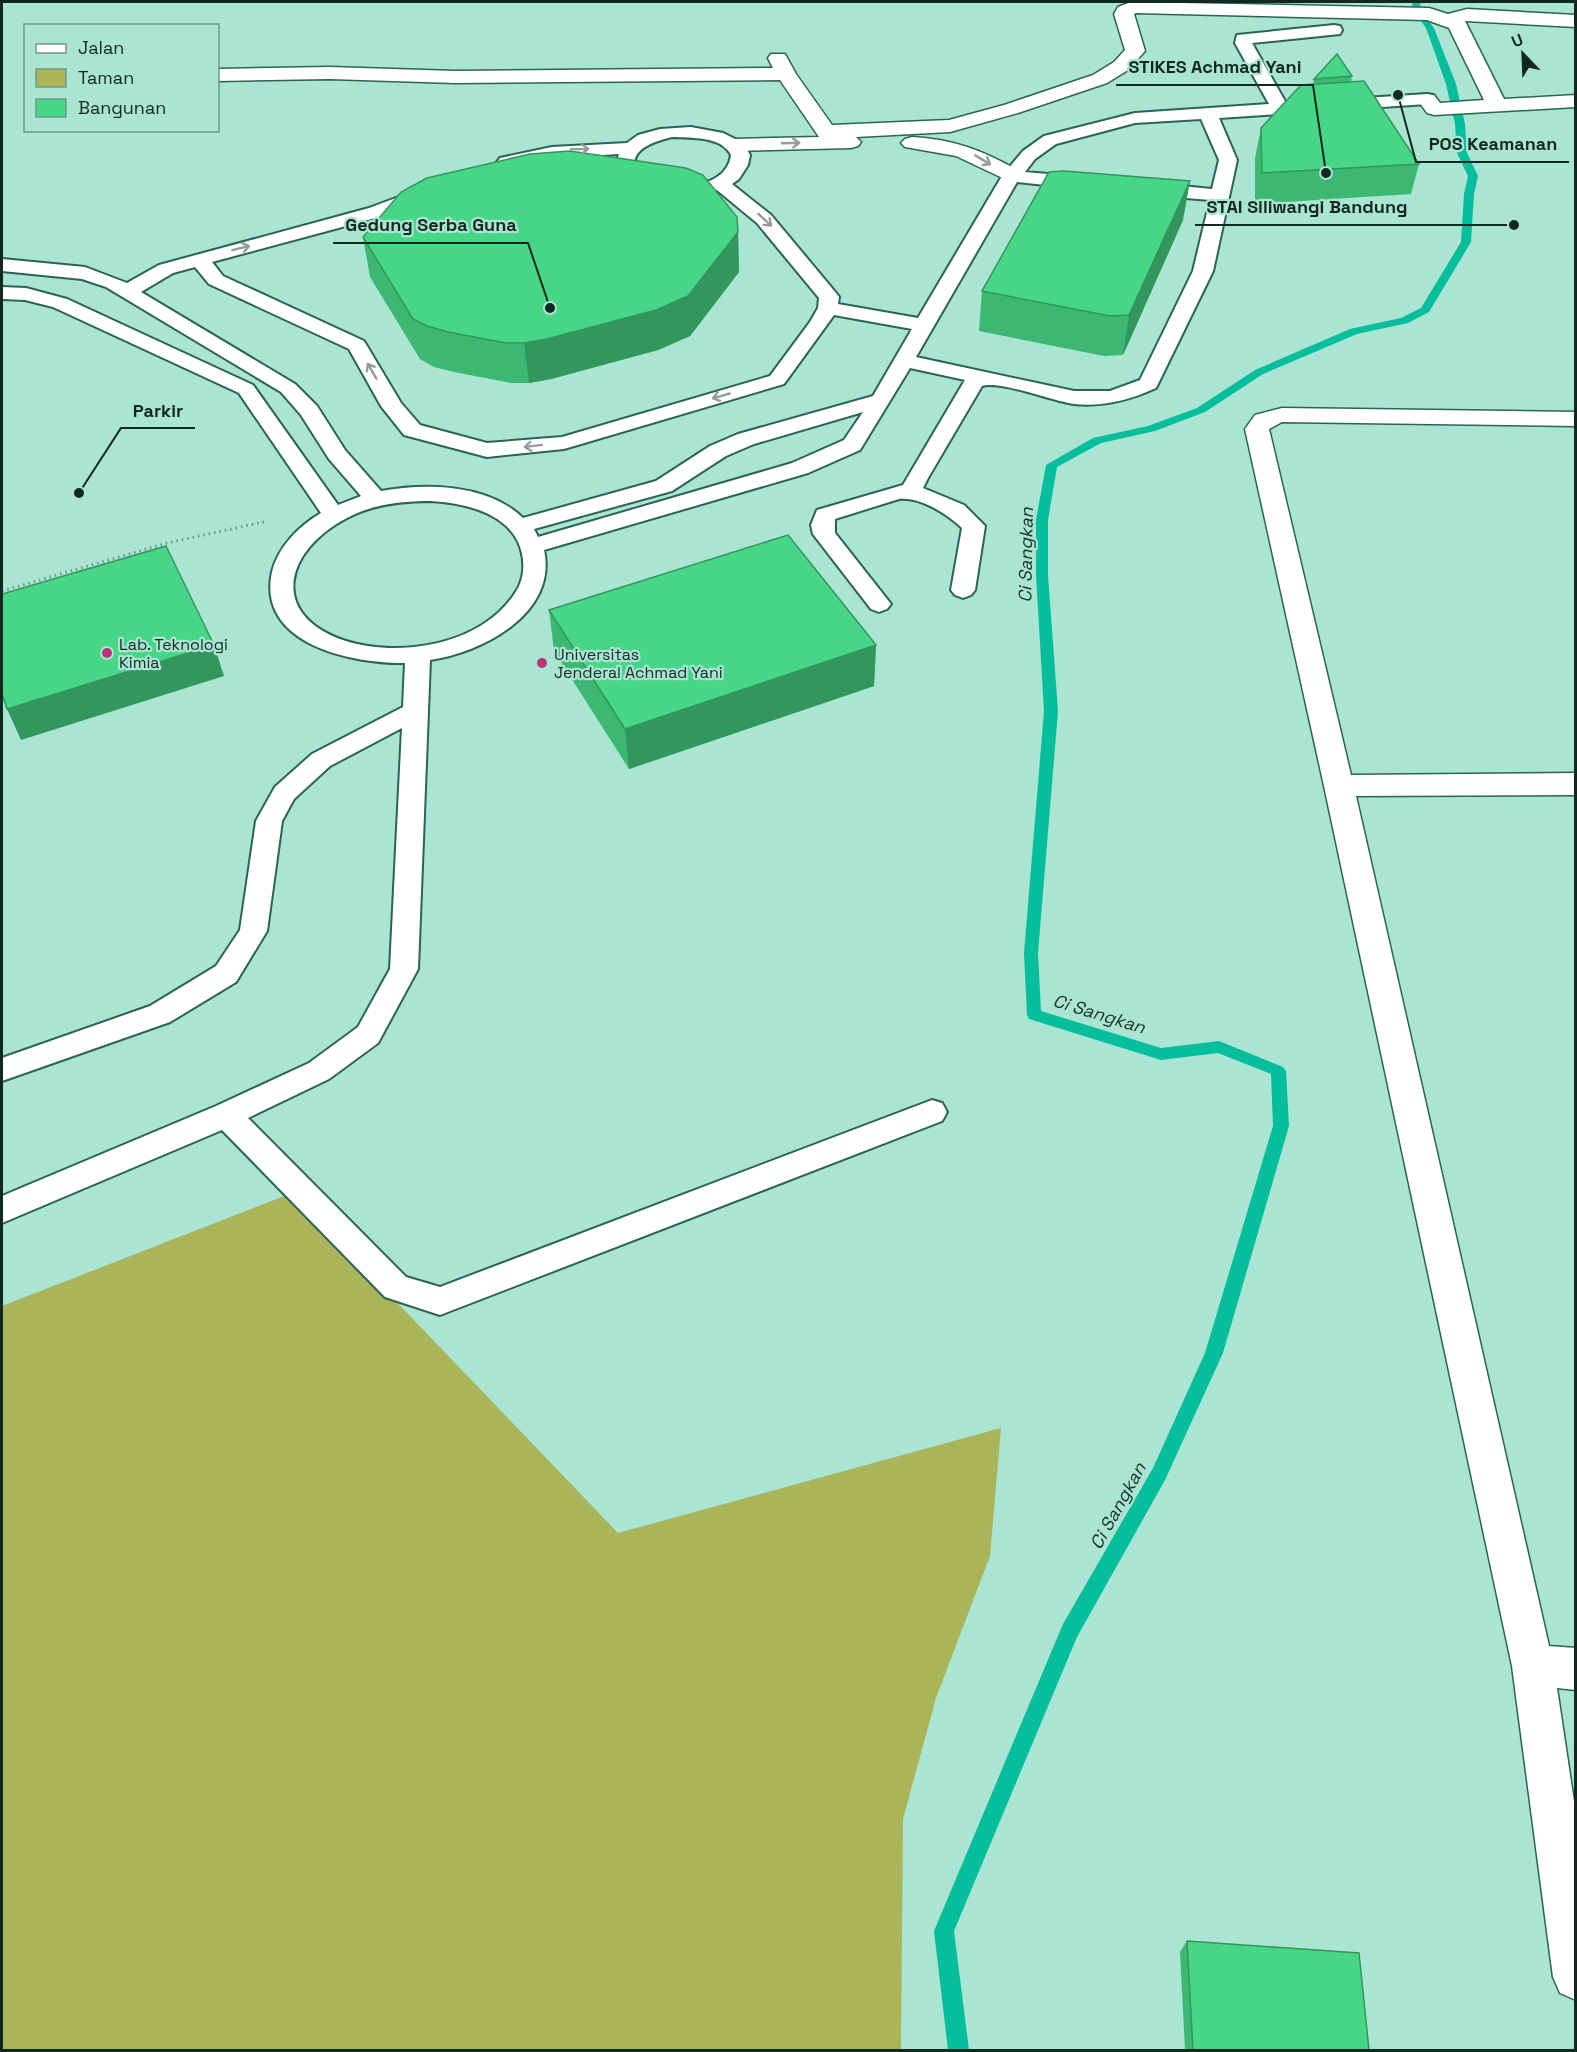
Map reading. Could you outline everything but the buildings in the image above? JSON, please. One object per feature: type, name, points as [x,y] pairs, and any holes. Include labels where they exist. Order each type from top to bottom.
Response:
[{"type":"street","points":[[219,75],[330,73],[455,77],[782,66],[826,132],[950,126],[1011,109],[1100,79],[1121,66],[1135,51],[1119,6],[1137,6],[1420,14],[1448,20],[1457,24],[1461,30],[1490,101]]},
{"type":"street","points":[[1448,20],[1467,15],[1575,21]]},
{"type":"street","points":[[1436,104],[1575,92]]},
{"type":"street","points":[[1490,101],[1575,101]]},
{"type":"street","points":[[733,145],[844,142],[940,144],[969,152],[1011,176]]},
{"type":"street","points":[[1575,419],[1282,415],[1268,417],[1260,422],[1257,429],[1339,786],[1533,1666],[1575,1977]]},
{"type":"street","points":[[1339,786],[1575,784]]},
{"type":"street","points":[[1533,1666],[1575,1669]]},
{"type":"lane","points":[[1280,107],[1243,43],[1243,39],[1334,30]]},
{"type":"lane","points":[[532,546],[800,468],[852,445],[881,400],[1011,176],[1029,156],[1050,140],[1081,131],[1280,107],[1436,104]]},
{"type":"lane","points":[[1210,117],[1436,104]]},
{"type":"lane","points":[[904,360],[1080,399],[1108,400],[1131,394],[1149,384],[1203,271],[1228,159],[1210,117]]},
{"type":"lane","points":[[672,132],[707,134],[733,145],[740,153],[741,162],[737,171],[720,183],[687,190],[670,190],[640,182],[629,175],[624,166],[625,157],[630,148],[641,141],[672,132]]},
{"type":"lane","points":[[492,166],[530,155],[570,150],[630,148]]},
{"type":"lane","points":[[1011,176],[1103,185]]},
{"type":"lane","points":[[200,260],[216,280],[357,345],[392,406],[412,430],[487,450],[564,443],[777,380],[819,324],[828,308],[829,297],[764,219],[720,183]]},
{"type":"lane","points":[[129,291],[166,269],[376,212],[443,186]]},
{"type":"lane","points":[[1127,187],[1220,195]]},
{"type":"lane","points":[[2,265],[85,273],[129,291],[288,388],[309,411],[337,454],[375,500]]},
{"type":"lane","points":[[2,293],[26,294],[60,303],[246,389],[330,518]]},
{"type":"lane","points":[[828,308],[925,325]]},
{"type":"lane","points":[[910,491],[974,382],[985,378]]},
{"type":"lane","points":[[519,526],[664,486],[718,451],[746,439],[881,400]]},
{"type":"lane","points":[[879,604],[825,534],[822,525],[825,515],[897,492],[910,491],[956,510],[974,526],[963,590]]},
{"type":"lane","points":[[404,495],[458,496],[493,508],[519,526],[532,546],[536,558],[535,576],[528,594],[514,611],[496,626],[473,639],[418,654],[361,653],[335,646],[314,636],[297,623],[286,607],[281,589],[282,570],[291,552],[305,535],[330,518],[375,500],[404,495]]},
{"type":"lane","points":[[2,1210],[226,1115],[319,1071],[368,1035],[405,969],[418,654]]},
{"type":"lane","points":[[2,1070],[160,1014],[226,974],[254,931],[269,821],[284,793],[321,760],[415,711]]},
{"type":"lane","points":[[226,1115],[396,1287],[440,1301],[932,1112]]},
{"type":"path","points":[[2,591],[235,527],[288,518],[330,518]]},
{"type":"green space","points":[[292,1193],[618,1533],[1001,1428],[990,1556],[936,1698],[903,1819],[901,2050],[2,2050],[2,1306]]},
{"type":"waterway","name":"Ci Sangkan","points":[[958,2050],[944,1931],[1070,1631],[1159,1474],[1214,1353],[1281,1126],[1278,1071],[1219,1047],[1161,1054],[1034,1015],[1031,953],[1051,711],[1042,575],[1042,520],[1052,465],[1097,440],[1151,429],[1201,410],[1259,372],[1354,331],[1404,321],[1425,310],[1466,242],[1469,194],[1473,176],[1462,153],[1460,124],[1451,84],[1430,28],[1417,10],[1416,2]]},
{"type":"place","name":"POS Keamanan","points":[[1398,95]]},
{"type":"place","name":"STIKES Achmad Yani","points":[[1326,173]]},
{"type":"place","name":"STAI Siliwangi Bandung","points":[[1514,225]]},
{"type":"place","name":"Gedung Serba Guna","points":[[550,308]]},
{"type":"place","name":"Parkir","points":[[79,493]]},
{"type":"place","name":"Lab. Teknologi Kimia","points":[[107,653]]},
{"type":"place","name":"Universitas Jenderal Achmad Yani","points":[[542,663]]}]
